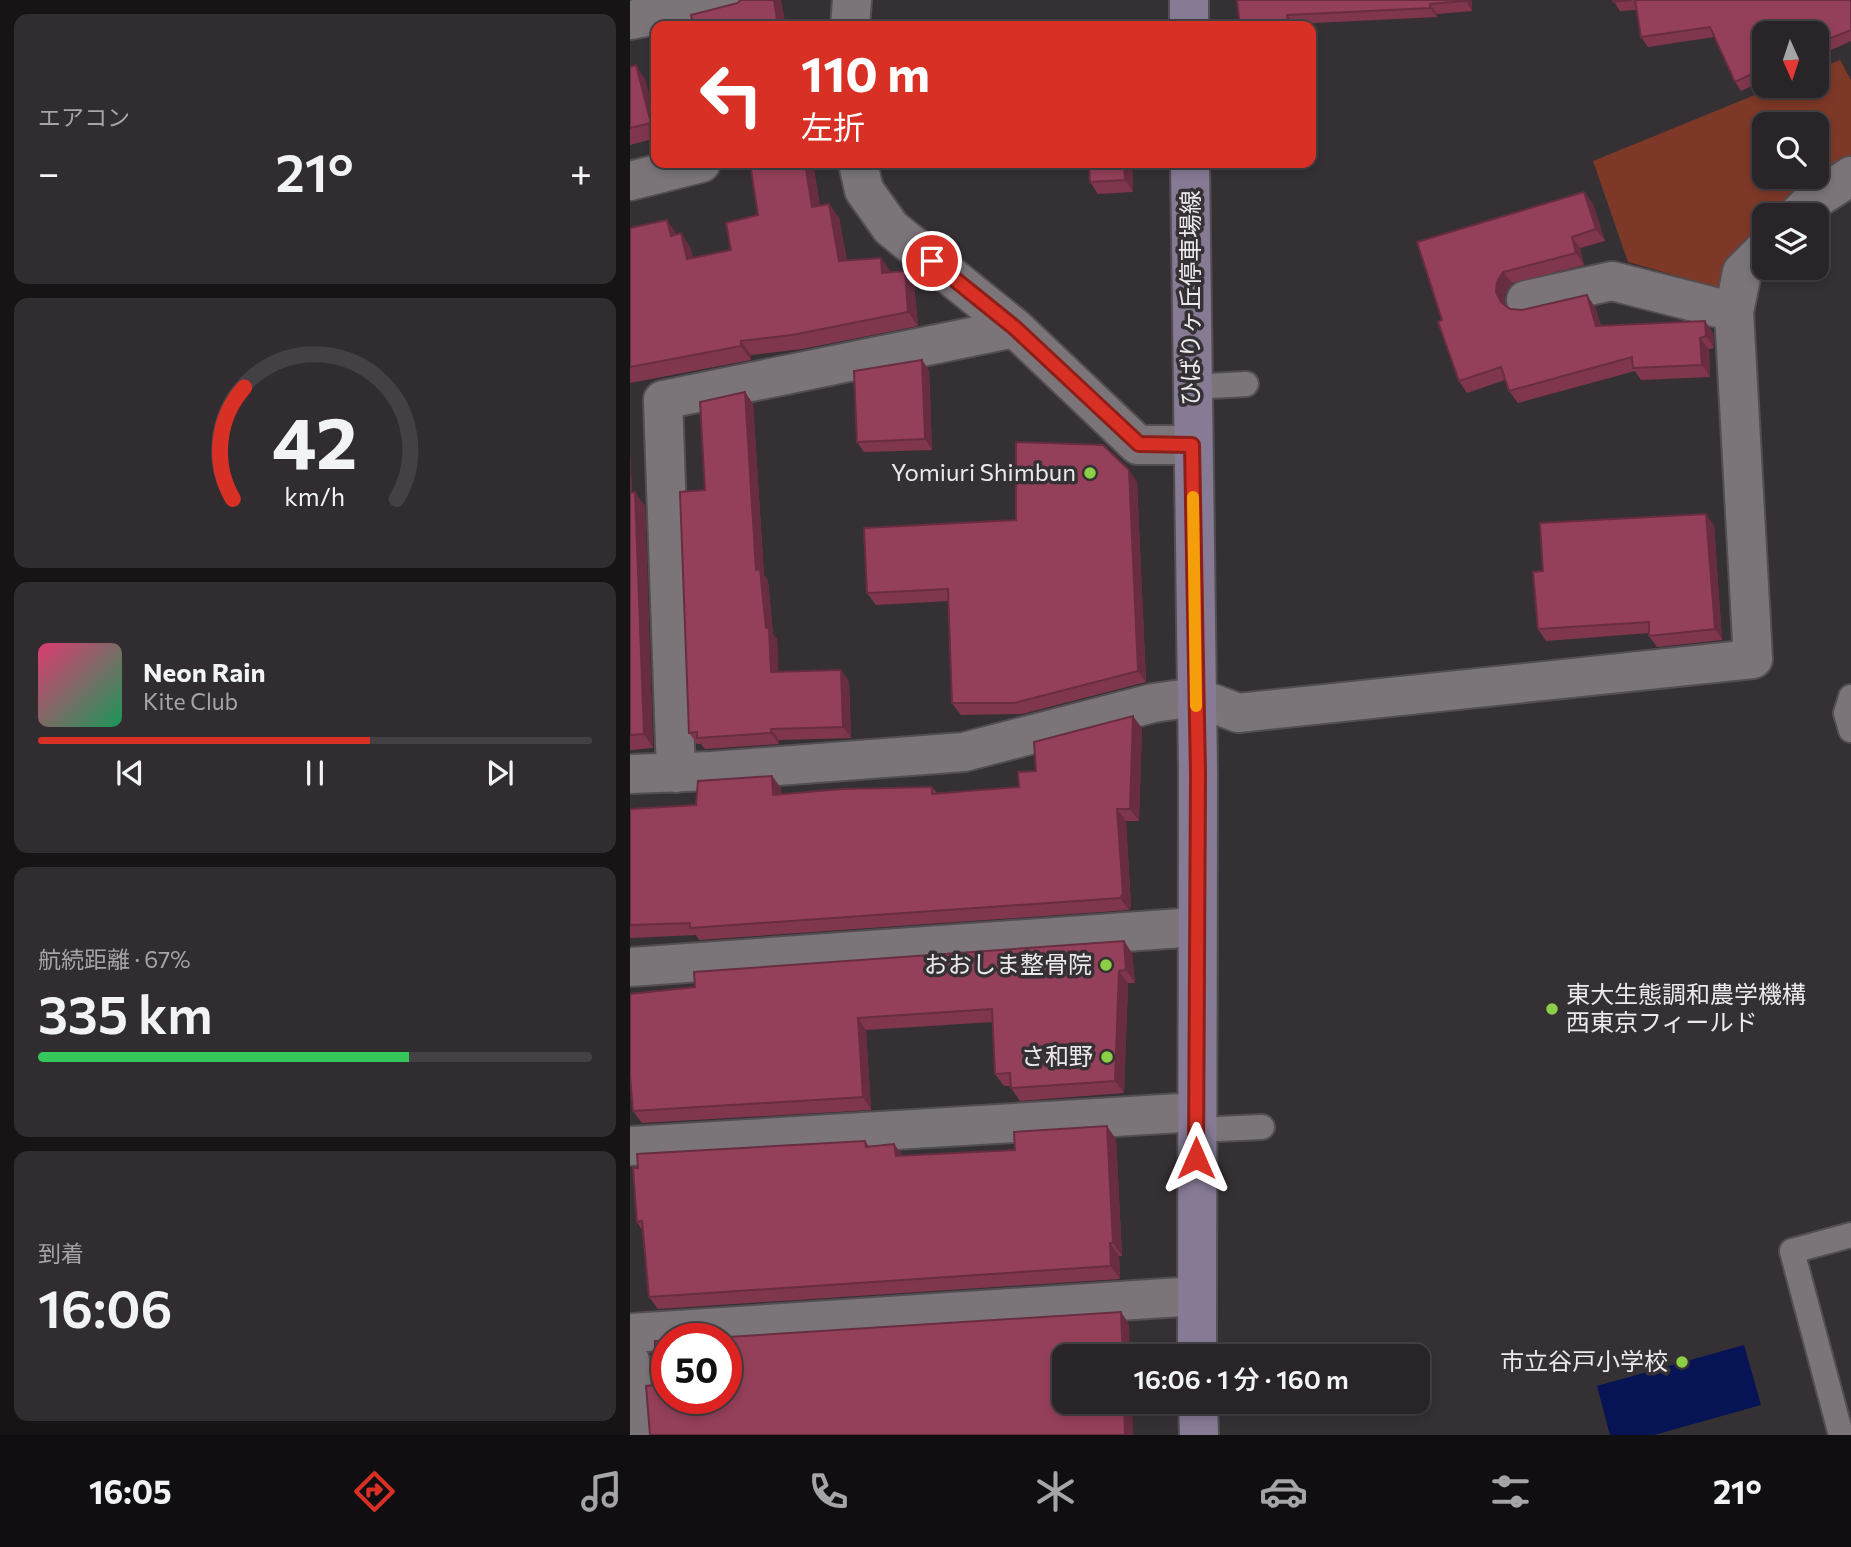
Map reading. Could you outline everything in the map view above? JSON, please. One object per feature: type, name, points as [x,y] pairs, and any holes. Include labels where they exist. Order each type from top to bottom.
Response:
[{"type":"main road","points":[[1189,0],[1189,21]]},
{"type":"main road","name":"ひばりヶ丘停車場線","points":[[1190,168],[1196,697],[1197,1344]]},
{"type":"main road","points":[[1198,1414],[1199,1435]]},
{"type":"street","points":[[630,20],[734,0]]},
{"type":"street","points":[[850,21],[852,0]]},
{"type":"street","points":[[630,181],[681,168]]},
{"type":"street","points":[[859,168],[864,190],[891,228],[1015,328],[1139,444],[1192,445]]},
{"type":"street","points":[[1810,203],[1851,176]]},
{"type":"street","points":[[630,774],[964,752],[1153,703],[1196,697],[1238,713],[1753,659],[1732,438],[1734,312],[1742,271],[1752,261]]},
{"type":"street","points":[[1526,299],[1612,281],[1734,312]]},
{"type":"street","points":[[676,773],[663,400],[1015,328]]},
{"type":"street","points":[[630,967],[1196,926]]},
{"type":"street","points":[[630,1146],[1196,1121]]},
{"type":"street","points":[[630,1333],[1196,1296]]},
{"type":"street","points":[[630,1361],[635,1435]]},
{"type":"lane","points":[[1192,387],[1247,384]]},
{"type":"lane","points":[[1851,697],[1846,713],[1851,730]]},
{"type":"lane","points":[[1196,1121],[1262,1128]]},
{"type":"lane","points":[[1841,1435],[1792,1251],[1851,1235]]},
{"type":"shaded area","points":[[1840,60],[1851,80],[1851,161],[1829,175],[1829,112],[1752,112],[1752,189],[1806,189],[1790,203],[1752,203],[1752,243],[1730,266],[1733,292],[1628,262],[1593,161],[1752,96],[1829,98],[1829,64]]},
{"type":"shaded area","points":[[1744,1345],[1761,1405],[1654,1435],[1610,1435],[1597,1386]]},
{"type":"building","points":[[740,0],[774,0],[777,21],[692,21],[691,15],[738,3]]},
{"type":"building","points":[[1237,0],[1466,1],[1430,4],[1430,8],[1287,15],[1288,21],[1239,21]]},
{"type":"building","points":[[1635,0],[1851,0],[1851,30],[1829,39],[1829,21],[1752,21],[1752,74],[1735,82],[1710,27],[1641,37]]},
{"type":"building","points":[[636,65],[651,123],[630,128],[630,67]]},
{"type":"building","points":[[751,168],[806,168],[812,207],[829,204],[839,261],[881,258],[882,273],[905,271],[908,312],[792,335],[741,341],[741,346],[630,367],[630,228],[667,220],[671,236],[681,233],[687,259],[731,250],[726,223],[758,215]]},
{"type":"building","points":[[1089,168],[1124,168],[1125,180],[1090,182]]},
{"type":"building","points":[[1584,192],[1596,229],[1572,237],[1576,253],[1503,272],[1497,282],[1496,292],[1501,302],[1510,309],[1522,310],[1587,295],[1596,326],[1705,321],[1706,336],[1700,338],[1702,365],[1633,368],[1632,357],[1509,391],[1501,367],[1459,381],[1438,322],[1442,320],[1417,242]]},
{"type":"building","points":[[922,360],[925,439],[857,442],[854,371]]},
{"type":"building","points":[[745,392],[756,570],[760,569],[766,628],[769,628],[771,672],[841,670],[843,727],[771,729],[771,733],[697,738],[697,732],[689,733],[680,492],[705,490],[700,402]]},
{"type":"building","points":[[1016,442],[1103,445],[1129,470],[1138,671],[1014,703],[952,703],[948,589],[867,593],[864,528],[1016,520]]},
{"type":"building","points":[[635,492],[644,734],[630,735],[630,493]]},
{"type":"building","points":[[1706,514],[1715,629],[1649,636],[1649,622],[1538,629],[1533,572],[1543,571],[1540,523]]},
{"type":"building","points":[[1133,716],[1130,809],[1117,809],[1123,894],[1120,898],[690,928],[690,923],[630,925],[630,809],[696,805],[698,781],[772,776],[773,795],[843,789],[932,787],[932,794],[1019,787],[1018,772],[1036,771],[1034,742]]},
{"type":"building","points":[[1124,941],[1126,970],[1119,971],[1115,1081],[1011,1088],[1010,1073],[995,1074],[992,1009],[858,1018],[863,1097],[633,1111],[630,1076],[630,994],[695,987],[694,972]]},
{"type":"building","points":[[1107,1126],[1113,1243],[1110,1243],[1111,1266],[649,1297],[642,1221],[637,1222],[633,1168],[638,1168],[637,1154],[865,1141],[866,1147],[894,1144],[896,1156],[1015,1150],[1014,1132]]},
{"type":"building","points":[[1121,1312],[1122,1344],[1052,1344],[1052,1414],[1124,1414],[1125,1435],[650,1435],[646,1386],[651,1385],[651,1414],[742,1414],[742,1336]]},
{"type":"slow traffic","points":[[1193,497],[1196,706]]},
{"type":"place","name":"Yomiuri Shimbun","points":[[1090,473]]},
{"type":"place","name":"おおしま整骨院","points":[[1106,965]]},
{"type":"place","name":"東大生態調和農学機構 西東京フィールド","points":[[1552,1009]]},
{"type":"place","name":"さ和野","points":[[1107,1057]]},
{"type":"place","name":"市立谷戸小学校","points":[[1682,1362]]},
{"type":"route","points":[[932,261],[1015,328],[1139,444],[1192,445],[1198,774],[1196,1158]]}]
